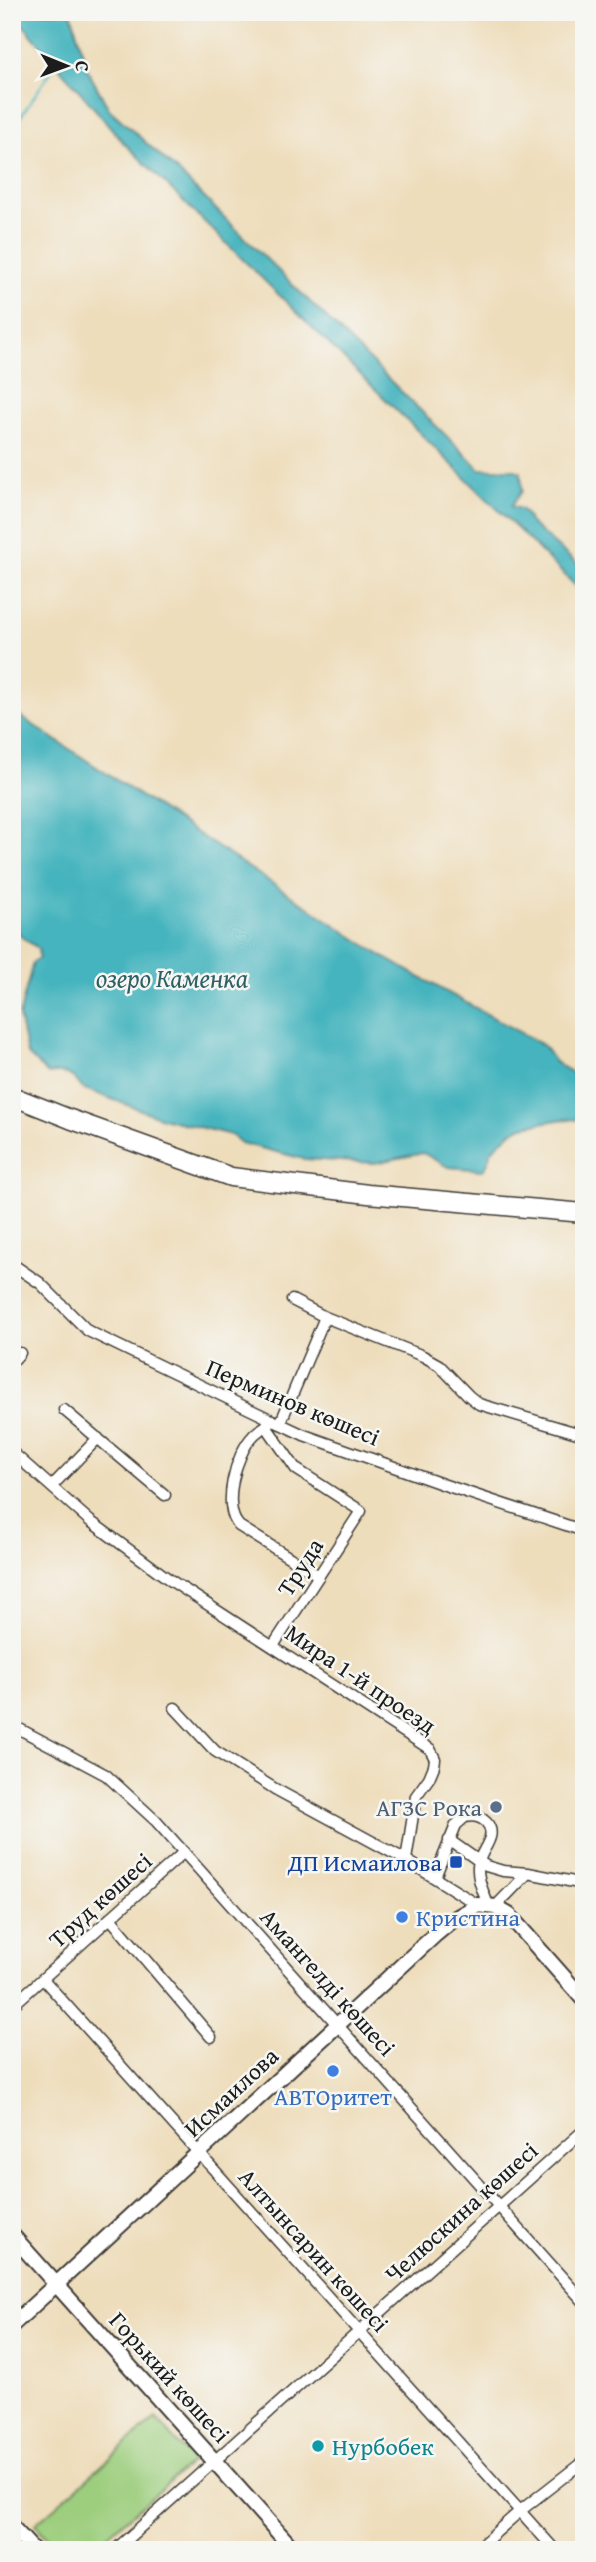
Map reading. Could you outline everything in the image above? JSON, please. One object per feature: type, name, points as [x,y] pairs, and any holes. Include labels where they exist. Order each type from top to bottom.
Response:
[{"type":"highway","points":[[12,1096],[231,1177],[369,1194],[584,1213]]},
{"type":"street","name":"Перминов көшесі","points":[[12,1264],[40,1283],[88,1331],[272,1423],[584,1531]]},
{"type":"street","points":[[292,1300],[326,1317],[424,1356],[439,1365],[480,1404],[584,1435]]},
{"type":"street","points":[[319,1576],[239,1526],[232,1516],[230,1504],[238,1462],[252,1436],[272,1423],[326,1317]]},
{"type":"street","points":[[12,1363],[20,1353]]},
{"type":"street","points":[[64,1410],[165,1495]]},
{"type":"street","name":"Труда","points":[[272,1423],[296,1469],[361,1511],[273,1646]]},
{"type":"street","points":[[52,1486],[98,1438]]},
{"type":"street","name":"Мира 1-й проезд","points":[[12,1452],[90,1521],[170,1580],[427,1746],[435,1759],[433,1770],[416,1797],[406,1860]]},
{"type":"street","points":[[175,1709],[215,1751],[275,1789],[509,1915],[584,2000]]},
{"type":"street","name":"Амангелді көшесі","points":[[12,1725],[106,1775],[156,1821],[584,2302]]},
{"type":"street","points":[[435,1877],[456,1825],[465,1817],[485,1820],[491,1831],[491,1838],[478,1861],[478,1877],[487,1905]]},
{"type":"street","points":[[449,1840],[494,1869],[584,1884]]},
{"type":"street","name":"Труд көшесі","points":[[12,2006],[184,1853]]},
{"type":"street","points":[[487,1905],[528,1873]]},
{"type":"street","name":"Исмаилова","points":[[12,2325],[454,1919],[487,1905]]},
{"type":"street","points":[[110,1919],[211,2038]]},
{"type":"street","name":"Алтынсарин көшесі","points":[[43,1979],[555,2550]]},
{"type":"street","name":"Челюскина көшесі","points":[[115,2550],[584,2130]]},
{"type":"street","name":"Горький көшесі","points":[[12,2235],[294,2550]]},
{"type":"street","points":[[476,2550],[520,2511],[584,2461]]},
{"type":"street","points":[[12,2527],[33,2550]]},
{"type":"green space","points":[[156,2418],[193,2461],[91,2550],[57,2550],[35,2524]]},
{"type":"water","points":[[12,12],[71,12],[87,69],[109,109],[177,171],[480,469],[512,469],[521,472],[522,491],[511,506],[523,511],[529,522],[584,570],[584,594],[123,142]]},
{"type":"water","name":"озеро Каменка","points":[[12,711],[385,958],[543,1045],[555,1062],[584,1080],[584,1120],[564,1119],[523,1126],[511,1132],[491,1151],[483,1170],[448,1167],[423,1153],[375,1163],[304,1159],[241,1143],[231,1135],[162,1118],[82,1088],[68,1075],[48,1074],[27,1054],[19,1016],[33,962],[39,958],[38,948],[22,936],[12,920]]},
{"type":"waterway","points":[[12,129],[56,64]]},
{"type":"place","name":"АГЗС Рока","points":[[496,1807]]},
{"type":"place","name":"ДП Исмаилова","points":[[456,1862]]},
{"type":"place","name":"Кристина","points":[[402,1917]]},
{"type":"place","name":"АВТОритет","points":[[333,2071]]},
{"type":"place","name":"Нурбобек","points":[[318,2446]]}]
